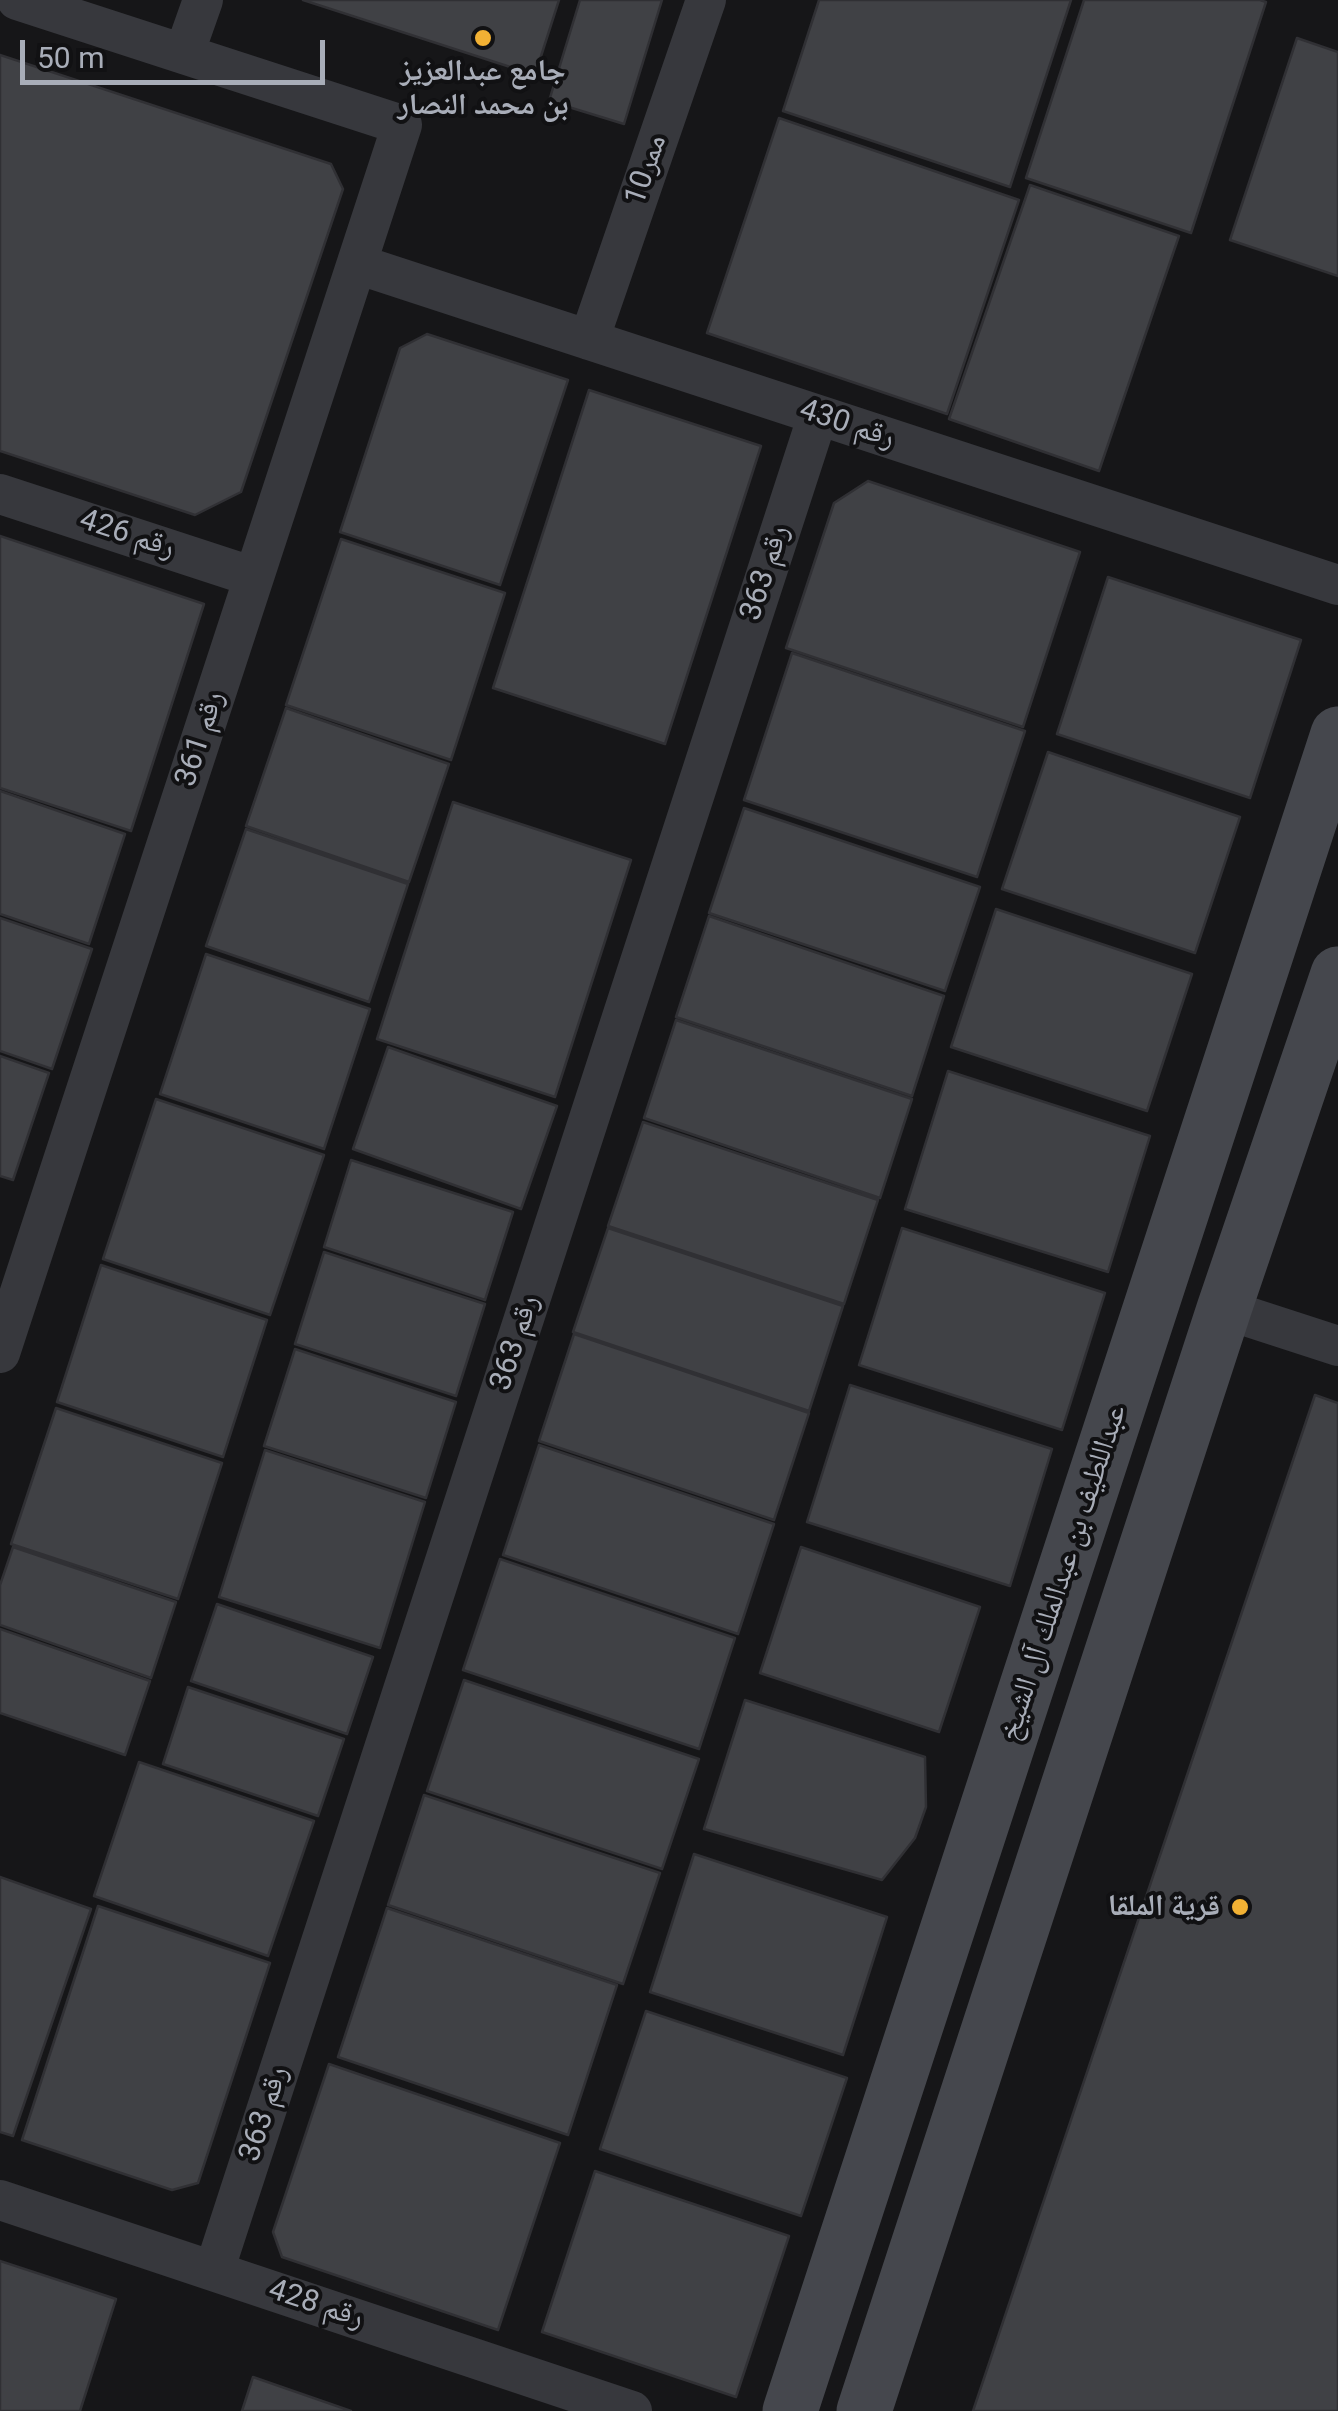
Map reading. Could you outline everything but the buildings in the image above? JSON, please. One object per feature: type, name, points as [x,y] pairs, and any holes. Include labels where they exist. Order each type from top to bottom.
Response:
[{"type":"street","points":[[17,0],[184,54],[203,0]]},
{"type":"street","name":"ممر10","points":[[589,340],[706,0]]},
{"type":"street","name":"رقم 361","points":[[0,1353],[402,125],[184,54]]},
{"type":"street","name":"رقم 430","points":[[357,264],[1338,585]]},
{"type":"street","name":"رقم 363","points":[[214,2272],[818,415]]},
{"type":"street","name":"رقم 426","points":[[0,494],[254,577]]},
{"type":"street","name":"عبداللطيف بن عبدالملك آل الشيخ","points":[[790,2411],[1338,734]]},
{"type":"street","points":[[812,2341],[871,2387],[1224,1309],[1338,974]]},
{"type":"street","points":[[1224,1309],[1338,1346]]},
{"type":"street","name":"رقم 428","points":[[0,2200],[632,2411]]},
{"type":"place","name":"جامع عبدالعزيز بن محمد النصار","points":[[483,38]]},
{"type":"place","name":"قرية الملقا","points":[[1240,1907]]}]
